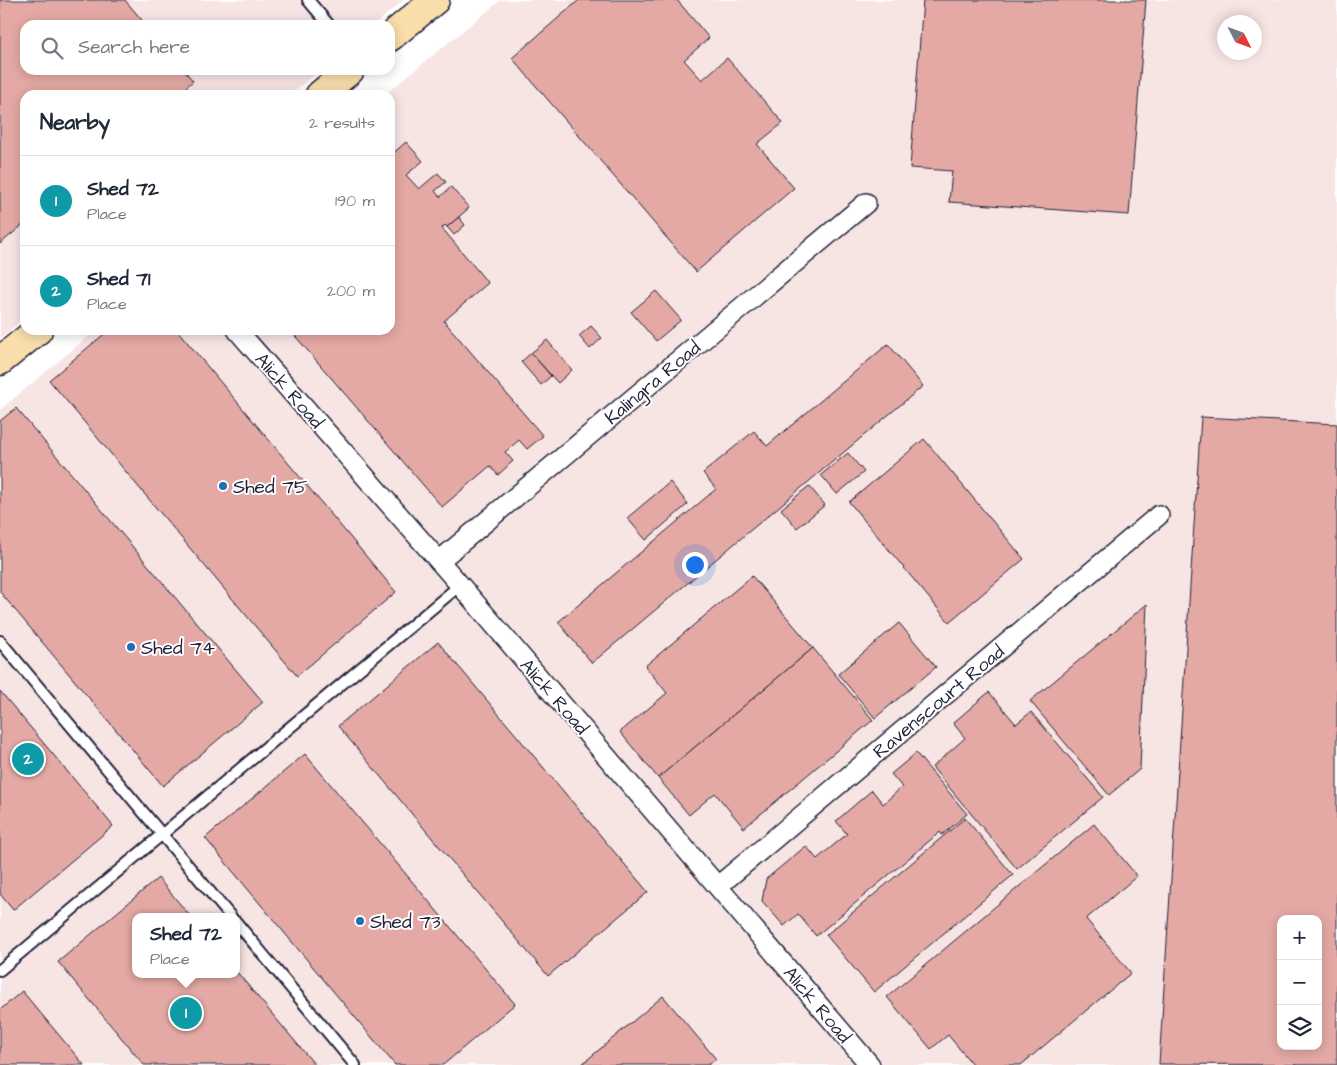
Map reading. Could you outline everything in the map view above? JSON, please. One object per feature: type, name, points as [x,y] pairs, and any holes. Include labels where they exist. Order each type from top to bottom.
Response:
[{"type":"main road","points":[[395,33],[435,0]]},
{"type":"main road","points":[[326,90],[344,75]]},
{"type":"main road","points":[[0,361],[32,335]]},
{"type":"street","name":"Kalingra Road","points":[[439,561],[866,203]]},
{"type":"street","name":"Alick Road","points":[[241,335],[460,585],[870,1065]]},
{"type":"street","name":"Ravenscourt Road","points":[[718,886],[1159,515]]},
{"type":"lane","points":[[308,0],[325,20]]},
{"type":"lane","points":[[0,970],[460,585]]},
{"type":"lane","points":[[0,641],[228,913]]},
{"type":"lane","points":[[240,927],[354,1065]]},
{"type":"shaded area","points":[[0,0],[404,0],[380,20],[20,20],[20,75],[314,75],[296,90],[20,90],[20,321],[0,338]]},
{"type":"shaded area","points":[[501,0],[1337,0],[1337,1065],[0,1065],[0,410],[90,335],[395,335],[395,90],[390,90]]},
{"type":"building","points":[[0,0],[125,0],[142,20],[20,20],[20,75],[188,75],[193,81],[183,90],[20,90],[20,227],[0,244]]},
{"type":"building","points":[[579,0],[677,0],[709,38],[684,60],[702,80],[727,58],[783,123],[757,144],[794,188],[696,272],[512,58]]},
{"type":"building","points":[[923,0],[1146,0],[1129,215],[949,202],[952,171],[910,168]]},
{"type":"building","points":[[406,142],[423,161],[406,175],[419,189],[438,173],[446,182],[435,191],[440,197],[451,187],[469,208],[447,227],[445,225],[442,228],[488,283],[444,321],[543,436],[527,449],[519,440],[505,452],[513,461],[498,475],[490,466],[442,507],[294,335],[395,335],[395,152]]},
{"type":"building","points":[[459,217],[465,225],[454,235],[447,227]]},
{"type":"building","points":[[656,291],[681,320],[656,341],[631,312]]},
{"type":"building","points":[[591,326],[602,338],[590,349],[579,336]]},
{"type":"building","name":"Shed 75","points":[[103,335],[181,335],[396,592],[297,676],[49,380]]},
{"type":"building","points":[[547,340],[572,370],[558,383],[531,353]]},
{"type":"building","points":[[888,344],[923,386],[592,663],[558,622],[716,489],[703,473],[754,431],[767,446]]},
{"type":"building","points":[[531,353],[551,376],[541,385],[521,362]]},
{"type":"building","name":"Shed 74","points":[[16,408],[263,702],[163,786],[0,592],[0,421]]},
{"type":"building","points":[[1201,417],[1337,424],[1337,1065],[1159,1064]]},
{"type":"building","points":[[924,439],[1024,559],[949,622],[849,502]]},
{"type":"building","points":[[848,453],[864,472],[837,494],[821,475]]},
{"type":"building","points":[[670,482],[688,504],[646,540],[627,518]]},
{"type":"building","points":[[809,486],[825,505],[797,528],[781,509]]},
{"type":"building","points":[[752,576],[813,648],[658,778],[620,732],[667,693],[645,666]]},
{"type":"building","points":[[1147,604],[1140,769],[1109,795],[1030,701]]},
{"type":"building","points":[[899,623],[936,667],[875,718],[838,674]]},
{"type":"building","points":[[438,642],[648,892],[548,976],[338,726]]},
{"type":"building","points":[[813,648],[873,720],[744,828],[715,793],[689,815],[658,778]]},
{"type":"building","points":[[0,691],[113,826],[13,910],[0,894]]},
{"type":"building","points":[[989,692],[1016,724],[1031,712],[1103,797],[1017,869],[932,767],[965,738],[953,723]]},
{"type":"building","points":[[916,753],[967,814],[942,835],[940,832],[816,936],[798,914],[784,926],[762,901],[766,879],[806,846],[817,859],[847,834],[836,821],[872,790],[883,804],[902,787],[891,774]]},
{"type":"building","name":"Shed 73","points":[[305,754],[515,1004],[443,1065],[395,1065],[205,838]]},
{"type":"building","points":[[965,818],[1013,875],[874,992],[826,935]]},
{"type":"building","points":[[1094,824],[1137,876],[1086,919],[1131,973],[1021,1065],[973,1065],[948,1035],[931,1049],[887,997]]},
{"type":"building","points":[[158,878],[188,913],[132,913],[132,978],[240,978],[240,976],[315,1065],[144,1065],[58,962]]},
{"type":"building","points":[[22,991],[84,1065],[0,1065],[0,1010]]},
{"type":"building","points":[[663,996],[716,1059],[708,1065],[581,1065]]},
{"type":"place","name":"Shed 75","points":[[223,486]]},
{"type":"place","name":"Shed 74","points":[[131,647]]},
{"type":"place","name":"Shed 71","points":[[28,759]]},
{"type":"place","name":"Shed 73","points":[[360,921]]},
{"type":"place","name":"Shed 72","points":[[186,1013]]}]
